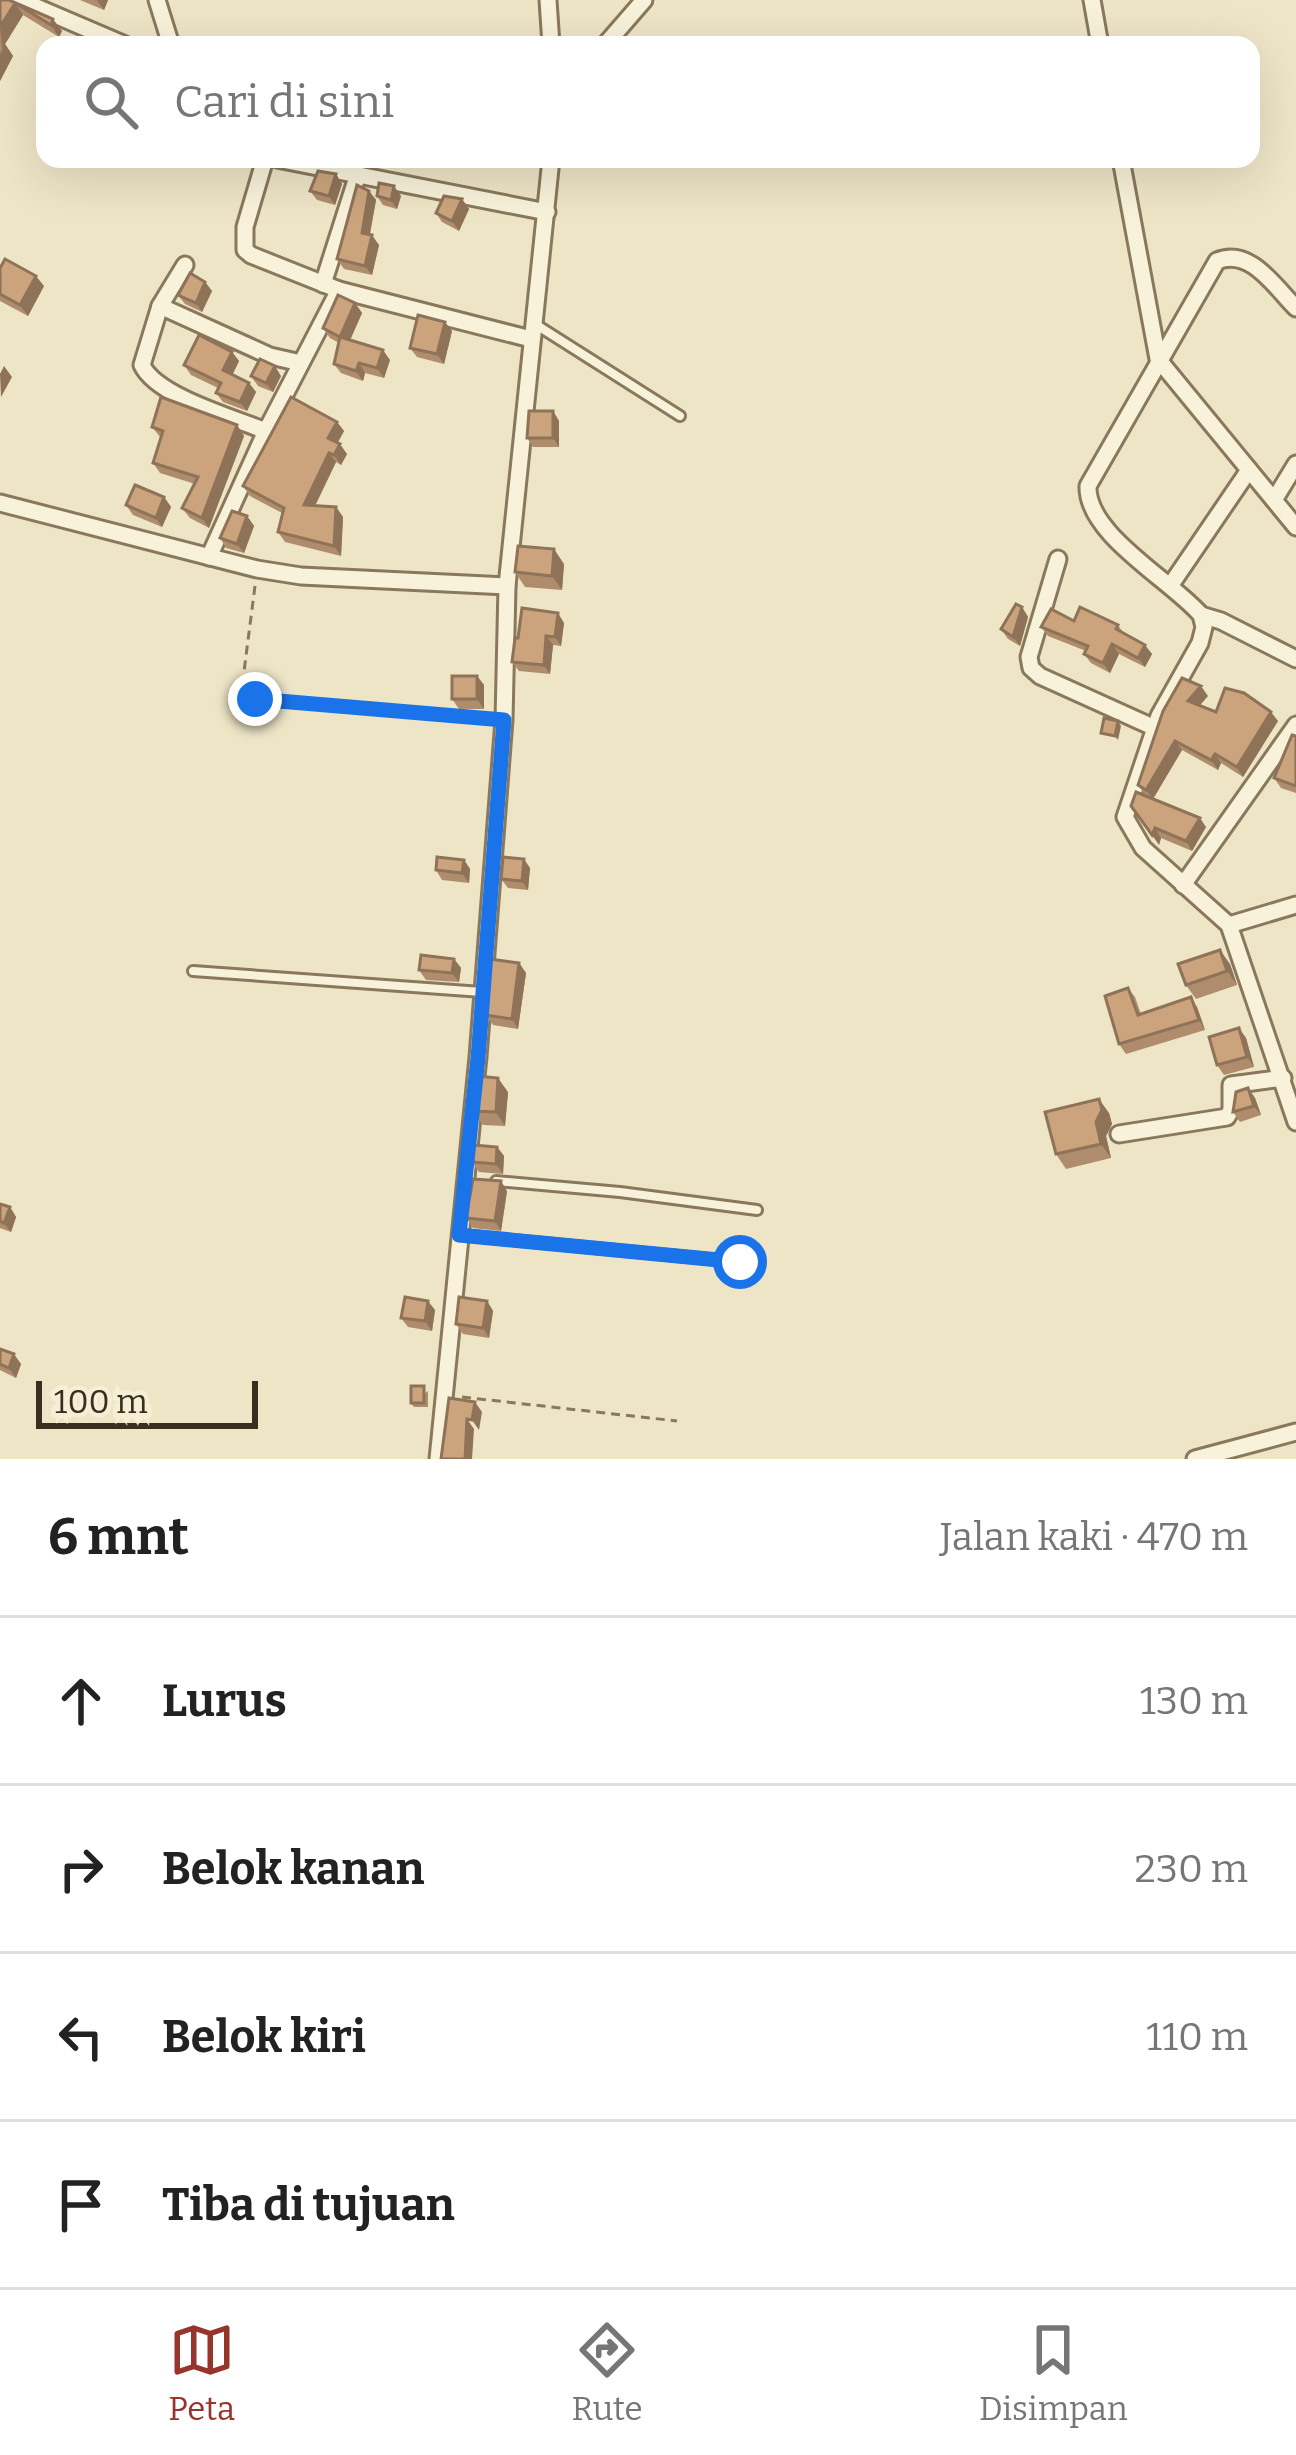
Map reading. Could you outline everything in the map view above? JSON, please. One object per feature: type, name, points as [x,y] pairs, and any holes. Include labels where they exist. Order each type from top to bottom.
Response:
[{"type":"street","points":[[20,0],[104,36]]},
{"type":"street","points":[[157,0],[168,36]]},
{"type":"street","points":[[548,0],[550,36]]},
{"type":"street","points":[[612,36],[644,0]]},
{"type":"street","points":[[1092,0],[1098,36]]},
{"type":"street","points":[[262,168],[245,227],[244,250],[331,287],[532,331]]},
{"type":"street","points":[[326,168],[547,212]]},
{"type":"street","points":[[437,1459],[504,720],[507,586],[550,168]]},
{"type":"street","points":[[1123,168],[1158,359],[1296,527]]},
{"type":"street","points":[[208,557],[301,363],[331,287],[358,174]]},
{"type":"street","points":[[1296,308],[1246,260],[1226,257],[1217,261],[1088,486],[1087,499],[1102,524],[1201,616],[1221,621],[1296,659]]},
{"type":"street","points":[[185,265],[160,306],[142,365],[146,374],[183,397],[266,430]]},
{"type":"street","points":[[160,306],[270,356],[301,363]]},
{"type":"street","points":[[1274,500],[1296,464]]},
{"type":"street","points":[[1170,586],[1249,470]]},
{"type":"street","points":[[0,503],[302,577],[507,586]]},
{"type":"street","points":[[1058,559],[1029,657],[1030,668],[1155,728]]},
{"type":"street","points":[[1201,616],[1200,643],[1155,728],[1125,817],[1143,848],[1229,925],[1296,1122]]},
{"type":"street","points":[[1183,885],[1296,725]]},
{"type":"street","points":[[1229,925],[1296,905]]},
{"type":"street","points":[[1119,1134],[1227,1117],[1231,1085],[1283,1078]]},
{"type":"street","points":[[1195,1459],[1296,1432]]},
{"type":"lane","points":[[532,331],[680,416]]},
{"type":"lane","points":[[193,970],[482,992]]},
{"type":"lane","points":[[465,1179],[757,1210]]},
{"type":"lane","points":[[459,1235],[740,1262]]},
{"type":"path","points":[[257,569],[242,688],[246,694],[255,699],[504,720]]},
{"type":"path","points":[[442,1395],[677,1421]]},
{"type":"building","points":[[0,0],[9,0],[53,19],[51,25],[15,3],[0,27]]},
{"type":"building","points":[[318,171],[336,174],[329,196],[310,191]]},
{"type":"building","points":[[379,183],[394,186],[391,200],[377,196]]},
{"type":"building","points":[[357,185],[369,191],[362,233],[372,235],[365,266],[337,259]]},
{"type":"building","points":[[444,196],[462,199],[452,221],[436,213]]},
{"type":"building","points":[[5,259],[36,276],[20,305],[0,294],[0,268]]},
{"type":"building","points":[[190,273],[205,282],[196,303],[178,295]]},
{"type":"building","points":[[338,295],[355,303],[340,337],[323,328]]},
{"type":"building","points":[[418,315],[445,322],[437,354],[410,348]]},
{"type":"building","points":[[199,335],[232,352],[223,370],[249,383],[240,402],[216,393],[221,383],[184,365]]},
{"type":"building","points":[[340,337],[383,350],[377,368],[359,363],[356,371],[334,364]]},
{"type":"building","points":[[260,359],[275,366],[266,383],[251,376]]},
{"type":"building","points":[[161,397],[237,425],[202,518],[182,508],[198,477],[153,463],[163,431],[152,427]]},
{"type":"building","points":[[291,397],[337,422],[328,438],[340,444],[334,455],[329,453],[304,505],[336,507],[334,546],[278,532],[284,508],[243,486]]},
{"type":"building","points":[[529,411],[553,411],[553,438],[527,438]]},
{"type":"building","points":[[135,485],[164,497],[156,518],[126,505]]},
{"type":"building","points":[[232,511],[247,516],[237,544],[220,538]]},
{"type":"building","points":[[518,546],[554,549],[552,576],[515,572]]},
{"type":"building","points":[[1016,604],[1022,607],[1013,637],[1001,629]]},
{"type":"building","points":[[1080,607],[1118,625],[1116,629],[1145,645],[1138,658],[1112,644],[1103,663],[1084,654],[1088,646],[1041,627],[1051,609],[1074,621]]},
{"type":"building","points":[[522,608],[558,613],[555,637],[546,636],[544,665],[512,662]]},
{"type":"building","points":[[452,676],[477,676],[477,699],[452,699]]},
{"type":"building","points":[[1182,678],[1201,686],[1188,701],[1216,712],[1225,688],[1244,693],[1271,712],[1237,767],[1175,741],[1146,790],[1138,785],[1163,711]]},
{"type":"building","points":[[1104,718],[1118,721],[1115,736],[1101,733]]},
{"type":"building","points":[[1292,735],[1296,736],[1296,786],[1274,778]]},
{"type":"building","points":[[1136,792],[1200,818],[1186,841],[1155,828],[1152,835],[1131,806]]},
{"type":"building","points":[[437,857],[464,860],[462,873],[436,870]]},
{"type":"building","points":[[503,857],[524,859],[522,881],[501,879]]},
{"type":"building","points":[[1220,950],[1227,971],[1186,985],[1178,964]]},
{"type":"building","points":[[421,955],[454,959],[452,973],[419,970]]},
{"type":"building","points":[[490,959],[519,963],[512,1019],[486,1015]]},
{"type":"building","points":[[1128,988],[1138,1015],[1191,997],[1199,1020],[1119,1044],[1105,996]]},
{"type":"building","points":[[1239,1028],[1247,1057],[1217,1065],[1209,1037]]},
{"type":"building","points":[[477,1076],[498,1078],[496,1112],[473,1111]]},
{"type":"building","points":[[1248,1088],[1254,1106],[1233,1112],[1236,1092]]},
{"type":"building","points":[[1099,1099],[1102,1110],[1096,1122],[1101,1144],[1056,1154],[1045,1112]]},
{"type":"building","points":[[474,1145],[497,1147],[496,1164],[472,1162]]},
{"type":"building","points":[[473,1179],[501,1181],[495,1221],[466,1218]]},
{"type":"building","points":[[0,1204],[10,1207],[4,1223],[0,1221]]},
{"type":"building","points":[[405,1297],[428,1301],[425,1321],[401,1318]]},
{"type":"building","points":[[459,1297],[487,1301],[483,1328],[456,1324]]},
{"type":"building","points":[[0,1349],[14,1354],[9,1368],[0,1364]]},
{"type":"building","points":[[411,1386],[424,1386],[424,1403],[411,1403]]},
{"type":"building","points":[[449,1398],[475,1402],[472,1420],[467,1419],[465,1459],[441,1459]]},
{"type":"route","points":[[255,699],[504,720],[459,1235],[740,1262]]}]
